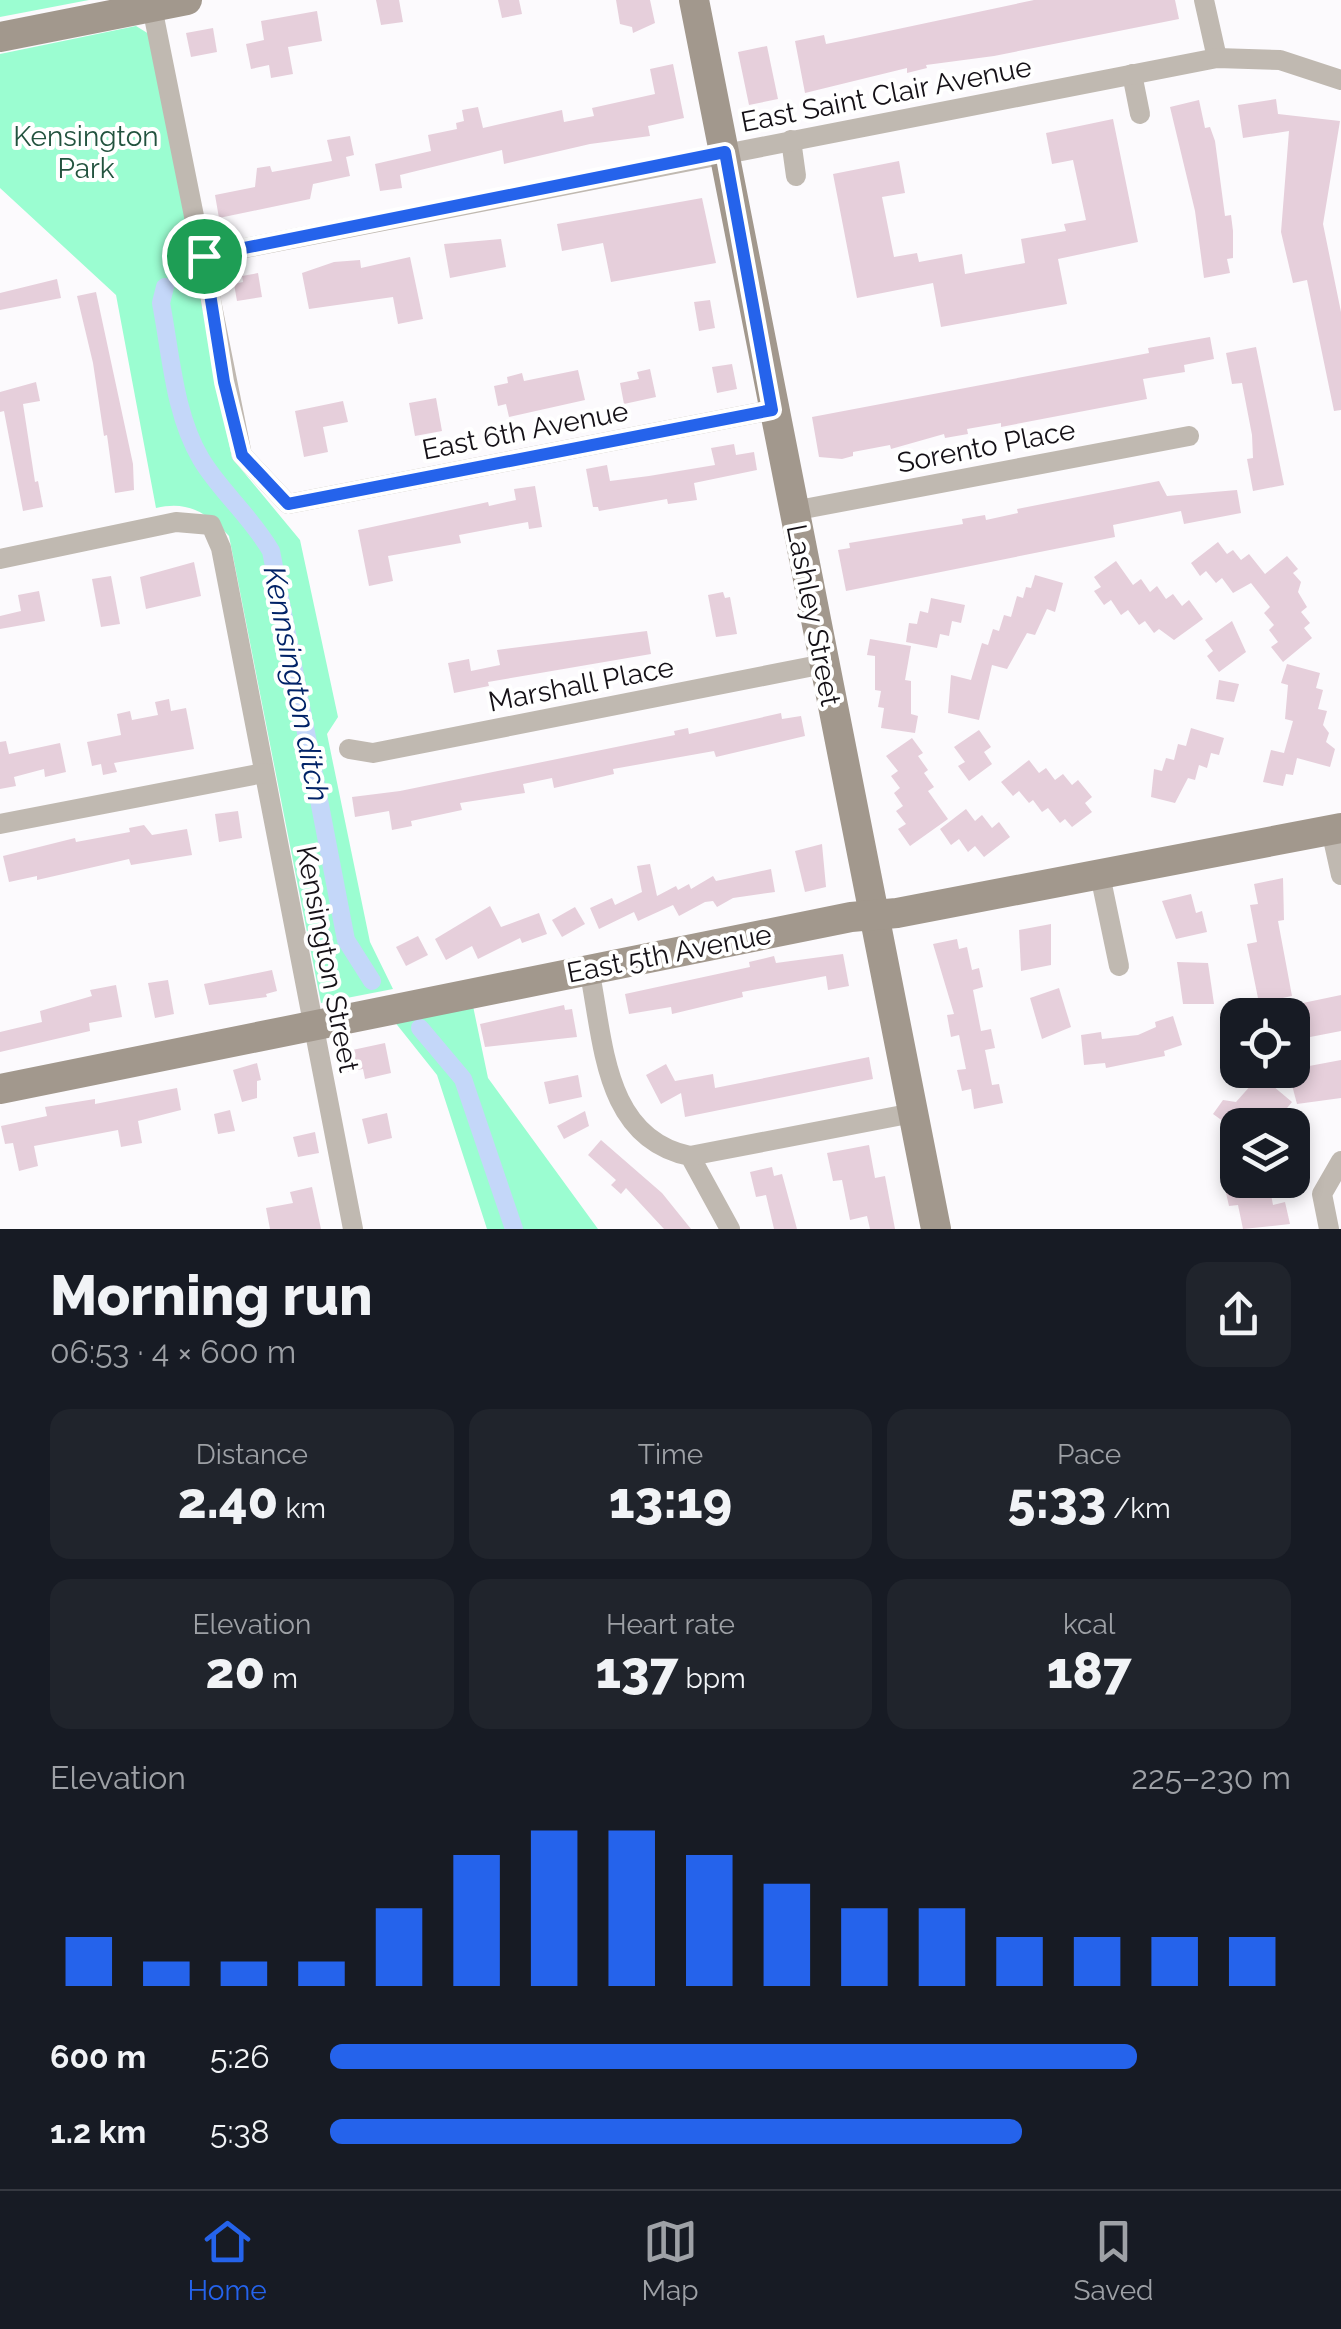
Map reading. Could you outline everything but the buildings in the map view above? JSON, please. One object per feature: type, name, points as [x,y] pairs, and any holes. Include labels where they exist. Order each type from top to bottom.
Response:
[{"type":"street","points":[[0,37],[187,0]]},
{"type":"street","name":"Lashley Street","points":[[694,0],[936,1229]]},
{"type":"street","points":[[1204,0],[1216,58]]},
{"type":"street","points":[[152,7],[204,256]]},
{"type":"street","name":"East Saint Clair Avenue","points":[[204,256],[1216,58],[1280,60],[1341,80]]},
{"type":"street","points":[[1132,74],[1140,114]]},
{"type":"street","points":[[791,140],[796,176]]},
{"type":"street","name":"East 6th Avenue","points":[[204,256],[224,382],[242,455],[288,504],[772,410]]},
{"type":"street","name":"Sorento Place","points":[[793,512],[1189,436]]},
{"type":"street","name":"Kensington Street","points":[[0,559],[176,522],[211,525],[222,548],[353,1229]]},
{"type":"street","name":"Marshall Place","points":[[348,749],[373,753],[824,664]]},
{"type":"street","points":[[0,824],[264,774]]},
{"type":"street","points":[[1336,829],[1341,875]]},
{"type":"street","name":"East 5th Avenue","points":[[0,1089],[314,1028],[335,1018],[851,917],[876,917],[1336,829]]},
{"type":"street","points":[[1100,875],[1119,966]]},
{"type":"street","points":[[589,969],[615,1096],[645,1138],[668,1151],[690,1156],[912,1113]]},
{"type":"street","points":[[690,1156],[730,1229]]},
{"type":"street","points":[[1329,1229],[1322,1194],[1341,1161]]},
{"type":"green space","points":[[0,0],[89,0],[0,17]]},
{"type":"green space","name":"Kensington Park","points":[[136,26],[149,34],[232,458],[300,540],[338,717],[327,734],[370,942],[393,989],[321,1003],[229,536],[196,510],[178,506],[156,508],[116,295],[0,188],[0,54]]},
{"type":"green space","points":[[473,1006],[488,1078],[598,1229],[487,1229],[437,1075],[394,1021]]},
{"type":"waterway","name":"Kennsington ditch","points":[[165,287],[161,303],[171,363],[192,441],[209,471],[271,551],[346,940],[372,981]]},
{"type":"waterway","name":"Kennsington ditch","points":[[420,1028],[463,1079],[514,1229]]},
{"type":"route","points":[[725,152],[772,410],[288,504],[242,455],[224,382],[204,256],[725,152]]}]
